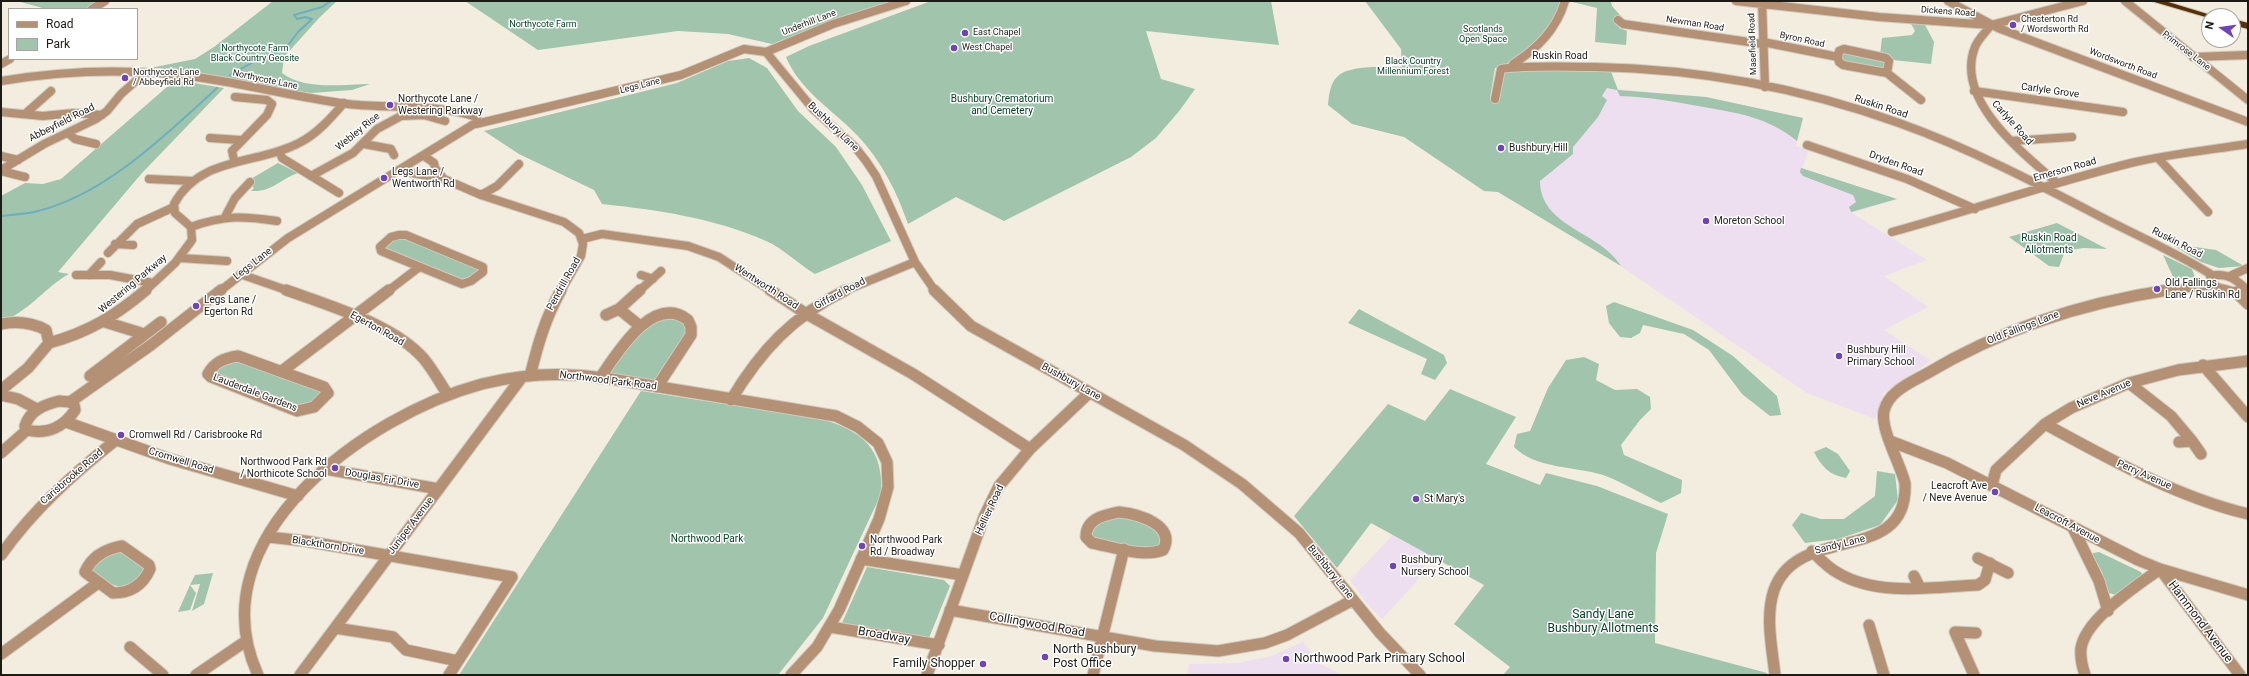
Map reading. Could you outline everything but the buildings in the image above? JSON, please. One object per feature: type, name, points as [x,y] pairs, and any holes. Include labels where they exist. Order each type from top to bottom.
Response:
[{"type":"highway","points":[[2155,1],[2201,14]]},
{"type":"street","points":[[94,8],[105,1]]},
{"type":"street","name":"Underhill Lane","points":[[766,52],[833,24],[906,1]]},
{"type":"street","points":[[1495,99],[1501,69],[1514,68],[1513,64],[1549,36],[1561,17],[1565,1]]},
{"type":"street","name":"Dickens Road","points":[[1736,1],[1879,17],[1991,25]]},
{"type":"street","points":[[1948,1],[1991,25],[2083,1]]},
{"type":"street","name":"Primrose Lane","points":[[2125,1],[2248,100]]},
{"type":"street","name":"Masefield Road","points":[[1762,3],[1765,87]]},
{"type":"street","name":"Newman Road","points":[[1621,24],[1763,43]]},
{"type":"street","name":"Carlyle Road","points":[[1991,25],[1973,48],[1970,60],[1974,91],[1988,115],[2011,141],[2056,183]]},
{"type":"street","name":"Wordsworth Road","points":[[1991,25],[2248,122]]},
{"type":"street","name":"Byron Road","points":[[1763,43],[1838,57],[1839,62],[1843,65],[1887,73],[1921,100]]},
{"type":"street","name":"Legs Lane","points":[[70,402],[151,345],[240,274],[306,226],[447,142],[473,121],[511,117],[681,75],[744,49],[766,52]]},
{"type":"street","points":[[1838,57],[1839,51],[1844,49],[1886,58],[1889,61],[1887,73]]},
{"type":"street","name":"Bushbury Lane","points":[[766,52],[813,109],[855,147],[866,161],[876,176],[915,262],[937,294],[971,326],[1184,445],[1218,466],[1242,484],[1299,533],[1380,633],[1420,675]]},
{"type":"street","points":[[2193,57],[2248,55]]},
{"type":"street","name":"Ruskin Road","points":[[1514,68],[1609,67],[1656,70],[1765,87],[1826,101],[1900,124],[1983,158],[2043,187],[2212,275]]},
{"type":"street","name":"Northycote Lane","points":[[1,81],[75,72],[145,73],[224,81],[287,95],[344,103],[452,110],[473,121]]},
{"type":"street","name":"Abbeyfield Road","points":[[1,170],[44,144],[102,115],[121,94],[145,73]]},
{"type":"street","name":"Carlyle Grove","points":[[1974,91],[2124,112]]},
{"type":"street","points":[[25,114],[51,94]]},
{"type":"street","points":[[234,160],[232,151],[240,140],[260,123],[272,109],[272,104],[266,100],[241,99]]},
{"type":"street","points":[[273,218],[226,215],[191,227],[176,213],[174,208],[176,199],[193,181],[212,169],[234,160],[280,152],[298,144],[314,135],[344,103]]},
{"type":"street","points":[[1,112],[43,116],[74,114],[102,115]]},
{"type":"street","name":"Webley Rise","points":[[311,176],[343,160],[364,144],[382,126],[401,116],[424,115],[445,121]]},
{"type":"street","points":[[68,133],[83,142],[94,140]]},
{"type":"street","points":[[202,145],[212,136],[240,140]]},
{"type":"street","points":[[2011,141],[2072,136]]},
{"type":"street","points":[[364,144],[384,146],[395,151]]},
{"type":"street","name":"Emerson Road","points":[[1892,232],[1975,209],[2056,183],[2158,158],[2248,144]]},
{"type":"street","name":"Dryden Road","points":[[1807,145],[1907,179],[1975,209]]},
{"type":"street","points":[[280,152],[282,158],[311,176],[338,189]]},
{"type":"street","points":[[1,156],[18,160]]},
{"type":"street","points":[[424,156],[434,163],[435,168],[444,179]]},
{"type":"street","points":[[2158,158],[2208,212]]},
{"type":"street","points":[[481,195],[496,186],[520,164]]},
{"type":"street","points":[[402,169],[412,173],[444,179],[481,195],[569,225],[579,233],[582,239]]},
{"type":"street","points":[[1,170],[25,177]]},
{"type":"street","points":[[149,179],[193,181]]},
{"type":"street","points":[[226,215],[242,189],[252,186]]},
{"type":"street","points":[[108,253],[134,224],[143,218],[174,208]]},
{"type":"street","name":"Westering Parkway","points":[[49,343],[79,334],[105,322],[153,283],[180,258],[192,240],[191,227]]},
{"type":"street","name":"Wentworth Road","points":[[582,239],[602,234],[648,239],[688,246],[719,257],[805,313],[913,374],[1030,449]]},
{"type":"street","points":[[406,235],[483,267],[483,272],[471,281],[462,284],[418,268],[381,251],[380,247],[391,237],[406,235]]},
{"type":"street","name":"Pendrill Road","points":[[526,376],[542,329],[558,294],[581,256],[582,239]]},
{"type":"street","points":[[115,244],[133,245]]},
{"type":"street","points":[[180,258],[227,261]]},
{"type":"street","points":[[208,269],[215,261]]},
{"type":"street","points":[[89,275],[101,262]]},
{"type":"street","name":"Giffard Road","points":[[731,400],[741,382],[764,349],[805,313],[850,287],[915,262]]},
{"type":"street","points":[[282,371],[354,314],[418,268]]},
{"type":"street","points":[[2230,276],[2248,268]]},
{"type":"street","points":[[606,315],[619,309],[661,271]]},
{"type":"street","name":"Egerton Road","points":[[240,274],[354,314],[402,341],[424,359],[448,395]]},
{"type":"street","points":[[2237,293],[2244,288],[2244,283],[2230,276],[2220,274],[2212,275],[2210,279],[2215,285],[2226,291],[2237,293],[2248,304]]},
{"type":"street","points":[[76,275],[110,275],[153,283]]},
{"type":"street","points":[[641,275],[653,279]]},
{"type":"street","name":"Old Fallings Lane","points":[[1890,441],[1883,417],[1888,399],[1933,369],[1969,349],[2016,328],[2088,305],[2163,290],[2215,285]]},
{"type":"street","points":[[619,309],[640,326]]},
{"type":"street","points":[[600,378],[640,326],[650,318],[662,314],[675,314],[689,321],[692,328],[688,340],[657,388]]},
{"type":"street","points":[[1,324],[16,321],[32,323],[46,330],[49,343],[28,368],[1,390]]},
{"type":"street","points":[[105,322],[144,334]]},
{"type":"street","points":[[90,376],[161,322]]},
{"type":"street","name":"Lauderdale Gardens","points":[[238,356],[282,371],[324,387],[328,393],[314,407],[297,411],[210,377],[208,374],[210,369],[218,362],[228,357],[238,356]]},
{"type":"street","name":"Neve Avenue","points":[[1992,485],[1996,470],[2045,424],[2072,408],[2129,383],[2203,365],[2248,361]]},
{"type":"street","points":[[2203,365],[2248,417]]},
{"type":"street","name":"Northwood Park Road","points":[[258,675],[250,656],[246,641],[243,617],[246,597],[256,561],[268,537],[298,496],[325,469],[380,428],[415,409],[448,395],[482,384],[526,376],[570,374],[836,416],[866,431],[881,449],[888,469],[887,496],[862,559],[830,627],[803,664],[792,675]]},
{"type":"street","name":"Juniper Avenue","points":[[300,675],[439,489],[526,376]]},
{"type":"street","points":[[2129,383],[2171,416],[2201,454]]},
{"type":"street","name":"Hellier Road","points":[[927,675],[984,517],[999,486],[1030,449],[1089,392]]},
{"type":"street","points":[[1,395],[18,399],[37,409]]},
{"type":"street","points":[[59,401],[70,402],[74,405],[75,410],[66,422],[53,429],[40,433],[27,430],[25,426],[26,421],[37,409],[59,401]]},
{"type":"street","name":"Cromwell Road","points":[[66,422],[170,459],[298,496]]},
{"type":"street","name":"Perry Avenue","points":[[2045,424],[2103,456],[2155,480],[2208,502],[2248,514]]},
{"type":"street","points":[[1,453],[27,430]]},
{"type":"street","name":"Carisbrooke Road","points":[[1,555],[23,524],[39,505],[82,466],[116,440]]},
{"type":"street","name":"Leacroft Avenue","points":[[1890,441],[1947,462],[2119,551],[2160,569],[2248,595]]},
{"type":"street","name":"Sandy Lane","points":[[1775,675],[1770,614],[1774,589],[1788,567],[1812,551],[1873,536],[1891,526],[1903,506],[1905,492],[1903,479],[1890,441]]},
{"type":"street","points":[[2179,442],[2192,441]]},
{"type":"street","name":"Douglas Fir Drive","points":[[325,469],[439,489]]},
{"type":"street","points":[[1129,512],[1158,524],[1165,534],[1167,541],[1164,549],[1153,554],[1124,549],[1092,543],[1086,537],[1090,524],[1097,518],[1108,514],[1129,512]]},
{"type":"street","points":[[2072,526],[2099,581],[2108,610]]},
{"type":"street","name":"Blackthorn Drive","points":[[268,537],[305,541],[512,577],[458,661]]},
{"type":"street","points":[[122,546],[149,564],[150,569],[145,578],[140,584],[126,592],[113,593],[98,583],[85,572],[87,566],[93,558],[112,547],[122,546]]},
{"type":"street","points":[[1093,675],[1124,549]]},
{"type":"street","points":[[1812,551],[1840,575],[1870,584],[1920,588],[1978,585],[1985,580],[1990,563]]},
{"type":"street","points":[[1978,558],[2008,572]]},
{"type":"street","points":[[862,559],[963,575]]},
{"type":"street","points":[[2085,675],[2081,662],[2084,639],[2108,610],[2160,569]]},
{"type":"street","name":"Hammond Avenue","points":[[2160,569],[2240,675]]},
{"type":"street","points":[[1914,576],[1920,588]]},
{"type":"street","points":[[1,654],[98,583]]},
{"type":"street","name":"Collingwood Road","points":[[950,610],[1179,650],[1218,651],[1243,647],[1287,636],[1353,600]]},
{"type":"street","points":[[1868,624],[1884,675]]},
{"type":"street","name":"Broadway","points":[[830,627],[939,645]]},
{"type":"street","points":[[335,628],[393,637],[406,650],[458,661],[449,675]]},
{"type":"street","points":[[1974,675],[1955,632],[1976,633]]},
{"type":"street","points":[[196,675],[246,641]]},
{"type":"street","points":[[130,646],[163,675]]},
{"type":"shaded area","name":"Moreton School","points":[[1607,88],[1706,97],[1803,118],[1796,146],[1809,150],[1802,168],[1897,199],[1852,213],[1927,260],[1884,276],[1928,307],[1884,330],[1931,361],[1883,393],[1875,419],[1807,393],[1606,256],[1498,192],[1602,96]]},
{"type":"shaded area","name":"Bushbury Nursery School","points":[[1393,535],[1430,555],[1416,582],[1382,619],[1365,601],[1350,580]]},
{"type":"shaded area","name":"Northwood Park Primary School","points":[[1303,642],[1322,665],[1343,675],[1187,675],[1189,664],[1238,663],[1272,656]]},
{"type":"green space","points":[[17,1],[101,1],[90,8],[42,8]]},
{"type":"green space","name":"Northycote Farm Black Country Geosite","points":[[273,1],[337,1],[319,18],[284,57],[282,73],[292,79],[313,84],[370,84],[352,90],[311,93],[162,73],[150,68],[195,59],[214,47]]},
{"type":"green space","name":"Northycote Farm","points":[[465,1],[904,1],[818,26],[772,44],[728,34],[678,31],[538,50]]},
{"type":"green space","name":"Bushbury Crematorium and Cemetery","points":[[931,1],[1271,1],[1279,45],[1146,31],[1161,79],[1195,89],[1180,110],[1156,138],[1131,157],[1004,221],[956,197],[908,224],[899,200],[874,155],[848,126],[808,90],[792,69],[786,57],[809,46]]},
{"type":"green space","points":[[1365,1],[1561,1],[1553,22],[1536,42],[1516,59],[1495,68],[1490,98],[1497,100],[1503,70],[1610,69],[1618,90],[1706,97],[1803,118],[1797,141],[1774,126],[1750,117],[1726,111],[1669,101],[1620,96],[1617,90],[1607,88],[1602,96],[1607,100],[1598,117],[1573,147],[1573,154],[1540,181],[1543,196],[1550,209],[1560,219],[1612,254],[1621,266],[1498,192],[1484,191],[1404,137],[1352,124],[1328,105],[1330,89],[1333,82],[1344,72],[1368,67],[1402,67],[1401,49]]},
{"type":"green space","points":[[1568,1],[1611,2],[1612,6],[1626,22],[1619,24],[1619,28],[1627,31],[1626,45],[1595,42],[1597,8]]},
{"type":"green space","points":[[1910,22],[1924,23],[1934,42],[1931,64],[1893,60],[1880,55],[1882,38],[1912,35],[1915,31]]},
{"type":"green space","points":[[1842,52],[1884,59],[1886,71],[1842,62]]},
{"type":"green space","points":[[749,58],[767,68],[798,111],[836,147],[862,185],[891,241],[815,274],[772,244],[726,226],[665,212],[602,204],[594,190],[519,154],[484,131],[677,83],[728,61]]},
{"type":"green space","points":[[175,80],[224,88],[142,173],[58,272],[69,274],[60,279],[19,313],[1,321],[1,196],[25,183],[43,184],[61,179]]},
{"type":"green space","points":[[278,163],[298,173],[265,190],[251,191],[254,188],[250,185],[255,181],[249,180]]},
{"type":"green space","points":[[1801,168],[1897,199],[1851,212],[1849,207],[1856,202],[1853,195],[1803,176],[1800,172]]},
{"type":"green space","name":"Ruskin Road Allotments","points":[[2057,223],[2107,249],[2083,248],[2065,251],[2059,267],[2049,266],[2009,237]]},
{"type":"green space","points":[[401,237],[479,268],[479,271],[464,280],[384,249],[388,242]]},
{"type":"green space","points":[[2174,246],[2216,250],[2244,266],[2219,268],[2201,262]]},
{"type":"green space","points":[[2163,255],[2192,269],[2195,277],[2174,279]]},
{"type":"green space","points":[[1614,302],[1693,330],[1733,356],[1777,396],[1781,415],[1770,416],[1742,394],[1709,350],[1684,334],[1643,325],[1640,333],[1631,338],[1620,337],[1609,323],[1606,306]]},
{"type":"green space","points":[[1359,309],[1444,355],[1447,363],[1435,380],[1421,374],[1427,359],[1348,323]]},
{"type":"green space","points":[[660,318],[677,318],[686,325],[686,336],[656,383],[609,375],[641,329]]},
{"type":"green space","points":[[1584,357],[1599,364],[1596,380],[1615,390],[1637,389],[1650,397],[1651,409],[1640,420],[1621,445],[1624,455],[1682,480],[1681,493],[1661,503],[1603,475],[1544,463],[1523,454],[1514,447],[1517,434],[1530,431],[1548,388],[1566,360]]},
{"type":"green space","points":[[232,359],[321,390],[316,401],[298,407],[213,374],[213,370]]},
{"type":"green space","name":"Sandy Lane Bushbury Allotments","points":[[1450,389],[1516,417],[1486,464],[1540,485],[1546,473],[1597,486],[1668,514],[1656,553],[1655,643],[1767,673],[1768,675],[1503,675],[1510,667],[1454,624],[1484,585],[1371,523],[1337,568],[1294,516],[1388,404],[1425,421]]},
{"type":"green space","name":"Northwood Park","points":[[641,391],[821,419],[849,429],[868,444],[879,465],[881,494],[823,618],[778,675],[459,675]]},
{"type":"green space","points":[[1826,447],[1838,454],[1850,471],[1846,478],[1830,472],[1820,462],[1814,452]]},
{"type":"green space","points":[[1877,471],[1895,474],[1898,500],[1880,525],[1838,539],[1805,543],[1792,525],[1801,513],[1821,519],[1844,519],[1875,496]]},
{"type":"green space","points":[[1128,515],[1145,522],[1154,528],[1160,537],[1161,543],[1153,550],[1095,540],[1092,534],[1098,524],[1106,519]]},
{"type":"green space","points":[[124,552],[146,569],[139,578],[132,583],[125,586],[111,584],[97,575],[90,568],[103,553]]},
{"type":"green space","points":[[2099,552],[2141,572],[2143,576],[2116,595],[2109,593],[2102,572],[2093,556],[2093,553]]},
{"type":"green space","points":[[867,567],[944,580],[950,586],[929,638],[923,641],[841,625]]},
{"type":"green space","points":[[213,573],[204,604],[192,611],[200,584],[190,585],[195,575]]},
{"type":"green space","points":[[190,585],[196,593],[190,610],[178,612]]},
{"type":"waterway","points":[[230,75],[257,60],[286,48],[298,32],[312,19],[305,17],[297,19],[294,15],[322,7],[331,1]]},
{"type":"waterway","points":[[1,216],[34,212],[60,204],[85,193],[133,162],[177,125],[217,88]]},
{"type":"place","name":"Chesterton Rd / Wordsworth Rd","points":[[2013,25]]},
{"type":"place","name":"East Chapel","points":[[965,33]]},
{"type":"place","name":"West Chapel","points":[[954,48]]},
{"type":"place","name":"Northycote Lane / Abbeyfield Rd","points":[[125,78]]},
{"type":"place","name":"Northycote Lane / Westering Parkway","points":[[390,105]]},
{"type":"place","name":"Bushbury Hill","points":[[1501,148]]},
{"type":"place","name":"Legs Lane / Wentworth Rd","points":[[384,178]]},
{"type":"place","name":"Moreton School","points":[[1706,221]]},
{"type":"place","name":"Old Fallings Lane / Ruskin Rd","points":[[2157,289]]},
{"type":"place","name":"Legs Lane / Egerton Rd","points":[[196,306]]},
{"type":"place","name":"Bushbury Hill Primary School","points":[[1839,356]]},
{"type":"place","name":"Cromwell Rd / Carisbrooke Rd","points":[[121,435]]},
{"type":"place","name":"Northwood Park Rd / Northicote School","points":[[335,468]]},
{"type":"place","name":"Leacroft Ave / Neve Avenue","points":[[1995,492]]},
{"type":"place","name":"St Mary's","points":[[1416,499]]},
{"type":"place","name":"Northwood Park Rd / Broadway","points":[[862,546]]},
{"type":"place","name":"Bushbury Nursery School","points":[[1393,566]]},
{"type":"place","name":"North Bushbury Post Office","points":[[1045,657]]},
{"type":"place","name":"Northwood Park Primary School","points":[[1286,659]]},
{"type":"place","name":"Family Shopper","points":[[983,664]]},
{"type":"park label","name":"Scotlands Open Space","points":[[1483,36]]},
{"type":"park label","name":"Black Country Millennium Forest","points":[[1413,68]]}]
